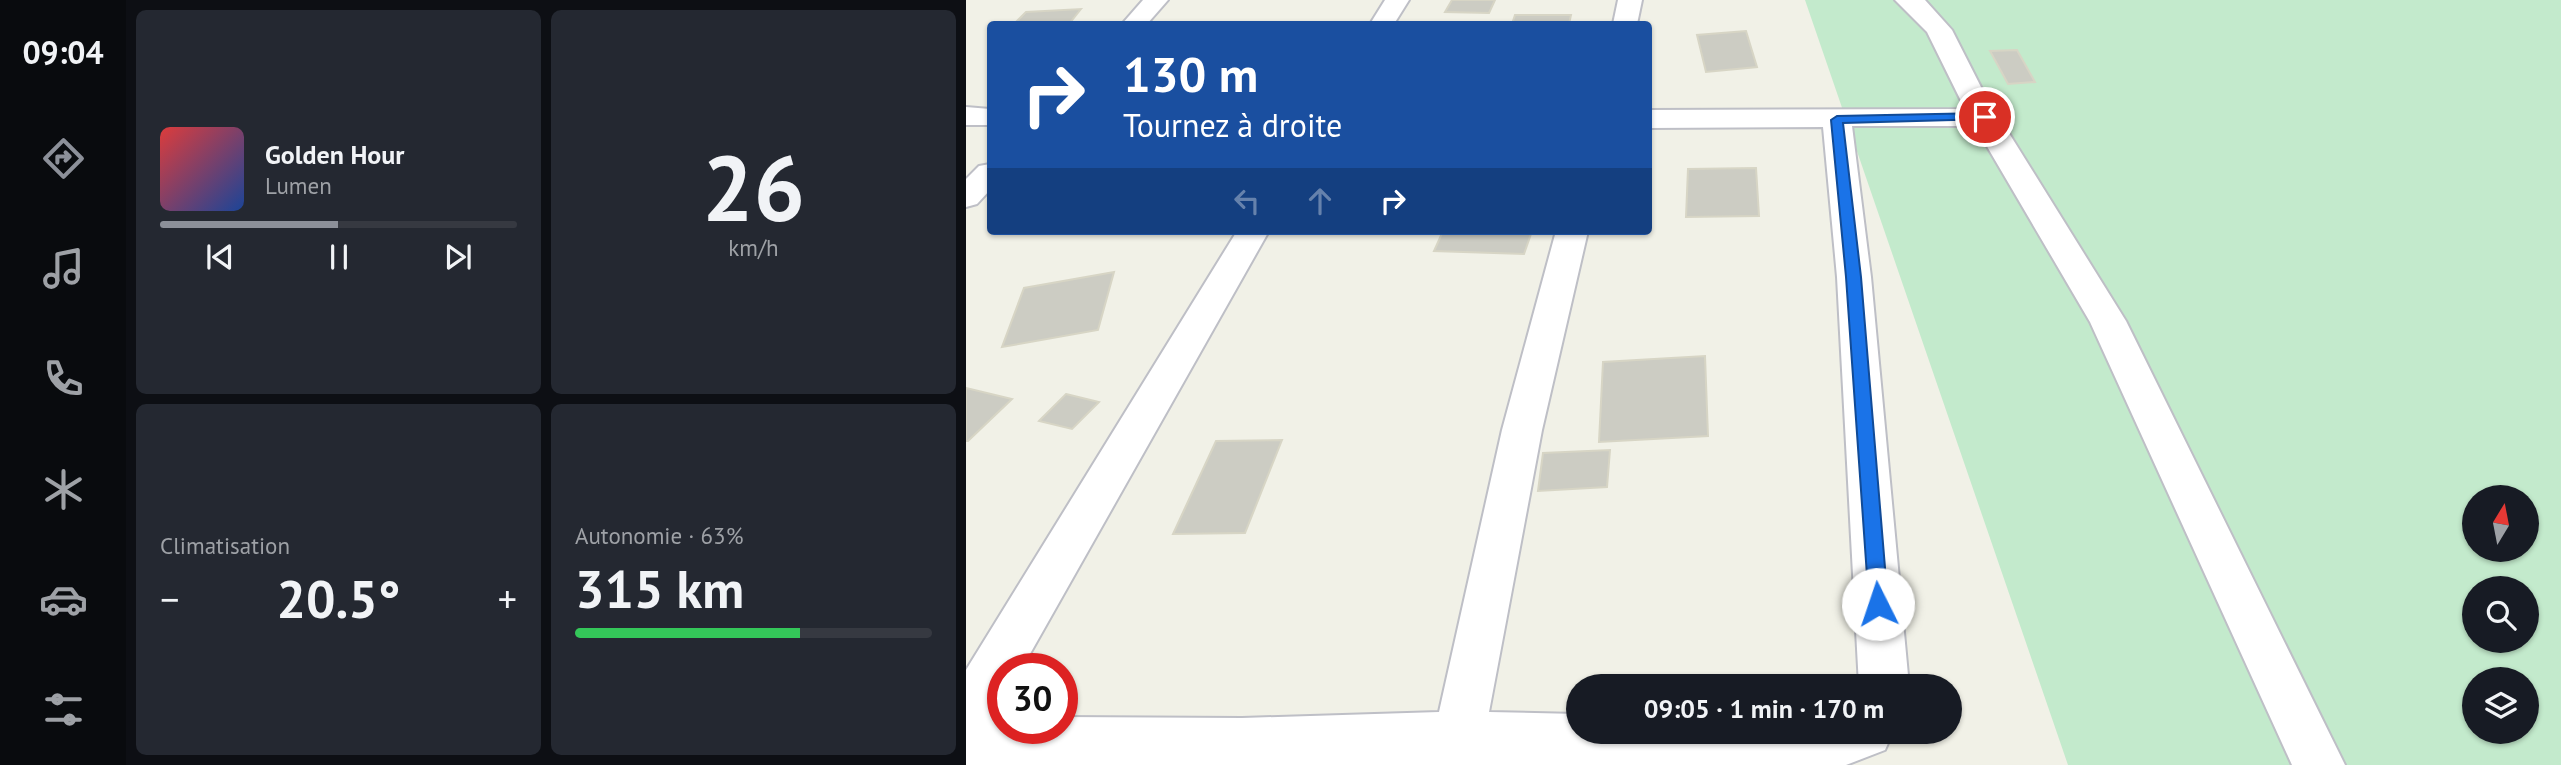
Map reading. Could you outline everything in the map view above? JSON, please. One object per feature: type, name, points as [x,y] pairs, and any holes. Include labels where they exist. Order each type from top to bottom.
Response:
[{"type":"street","points":[[1137,21],[1156,0]]},
{"type":"street","points":[[1384,21],[1397,0]]},
{"type":"street","points":[[1626,21],[1630,0]]},
{"type":"street","points":[[1907,0],[1918,6],[1939,30],[1985,117],[2108,321],[2319,765]]},
{"type":"street","points":[[966,116],[987,117]]},
{"type":"street","points":[[1652,119],[1837,120],[1985,117]]},
{"type":"street","points":[[1837,120],[1854,277],[1883,674]]},
{"type":"street","points":[[966,197],[987,176]]},
{"type":"street","points":[[966,717],[1251,235]]},
{"type":"street","points":[[1456,751],[1488,584],[1552,301],[1571,235]]},
{"type":"street","points":[[966,743],[1242,744],[1456,751],[1831,744]]},
{"type":"green space","points":[[1805,0],[2561,0],[2561,765],[2068,765]]},
{"type":"building","points":[[1452,0],[1495,0],[1489,13],[1445,12]]},
{"type":"building","points":[[1081,9],[1071,21],[1017,21],[1026,12]]},
{"type":"building","points":[[1515,15],[1571,15],[1570,21],[1513,21]]},
{"type":"building","points":[[1746,31],[1757,67],[1706,72],[1697,35]]},
{"type":"building","points":[[2017,50],[2035,82],[2008,84],[1990,51]]},
{"type":"building","points":[[1756,168],[1759,216],[1686,217],[1688,169]]},
{"type":"building","points":[[1441,235],[1531,235],[1524,254],[1434,251]]},
{"type":"building","points":[[1114,272],[1098,330],[1002,347],[1024,288]]},
{"type":"building","points":[[1705,356],[1708,436],[1599,442],[1603,362]]},
{"type":"building","points":[[966,388],[1012,399],[968,441],[966,441]]},
{"type":"building","points":[[1066,394],[1099,402],[1072,429],[1039,421]]},
{"type":"building","points":[[1282,440],[1245,533],[1173,534],[1216,441]]},
{"type":"building","points":[[1610,450],[1607,487],[1538,491],[1543,453]]},
{"type":"route","points":[[1878,604],[1854,277],[1837,120],[1985,117]]}]
